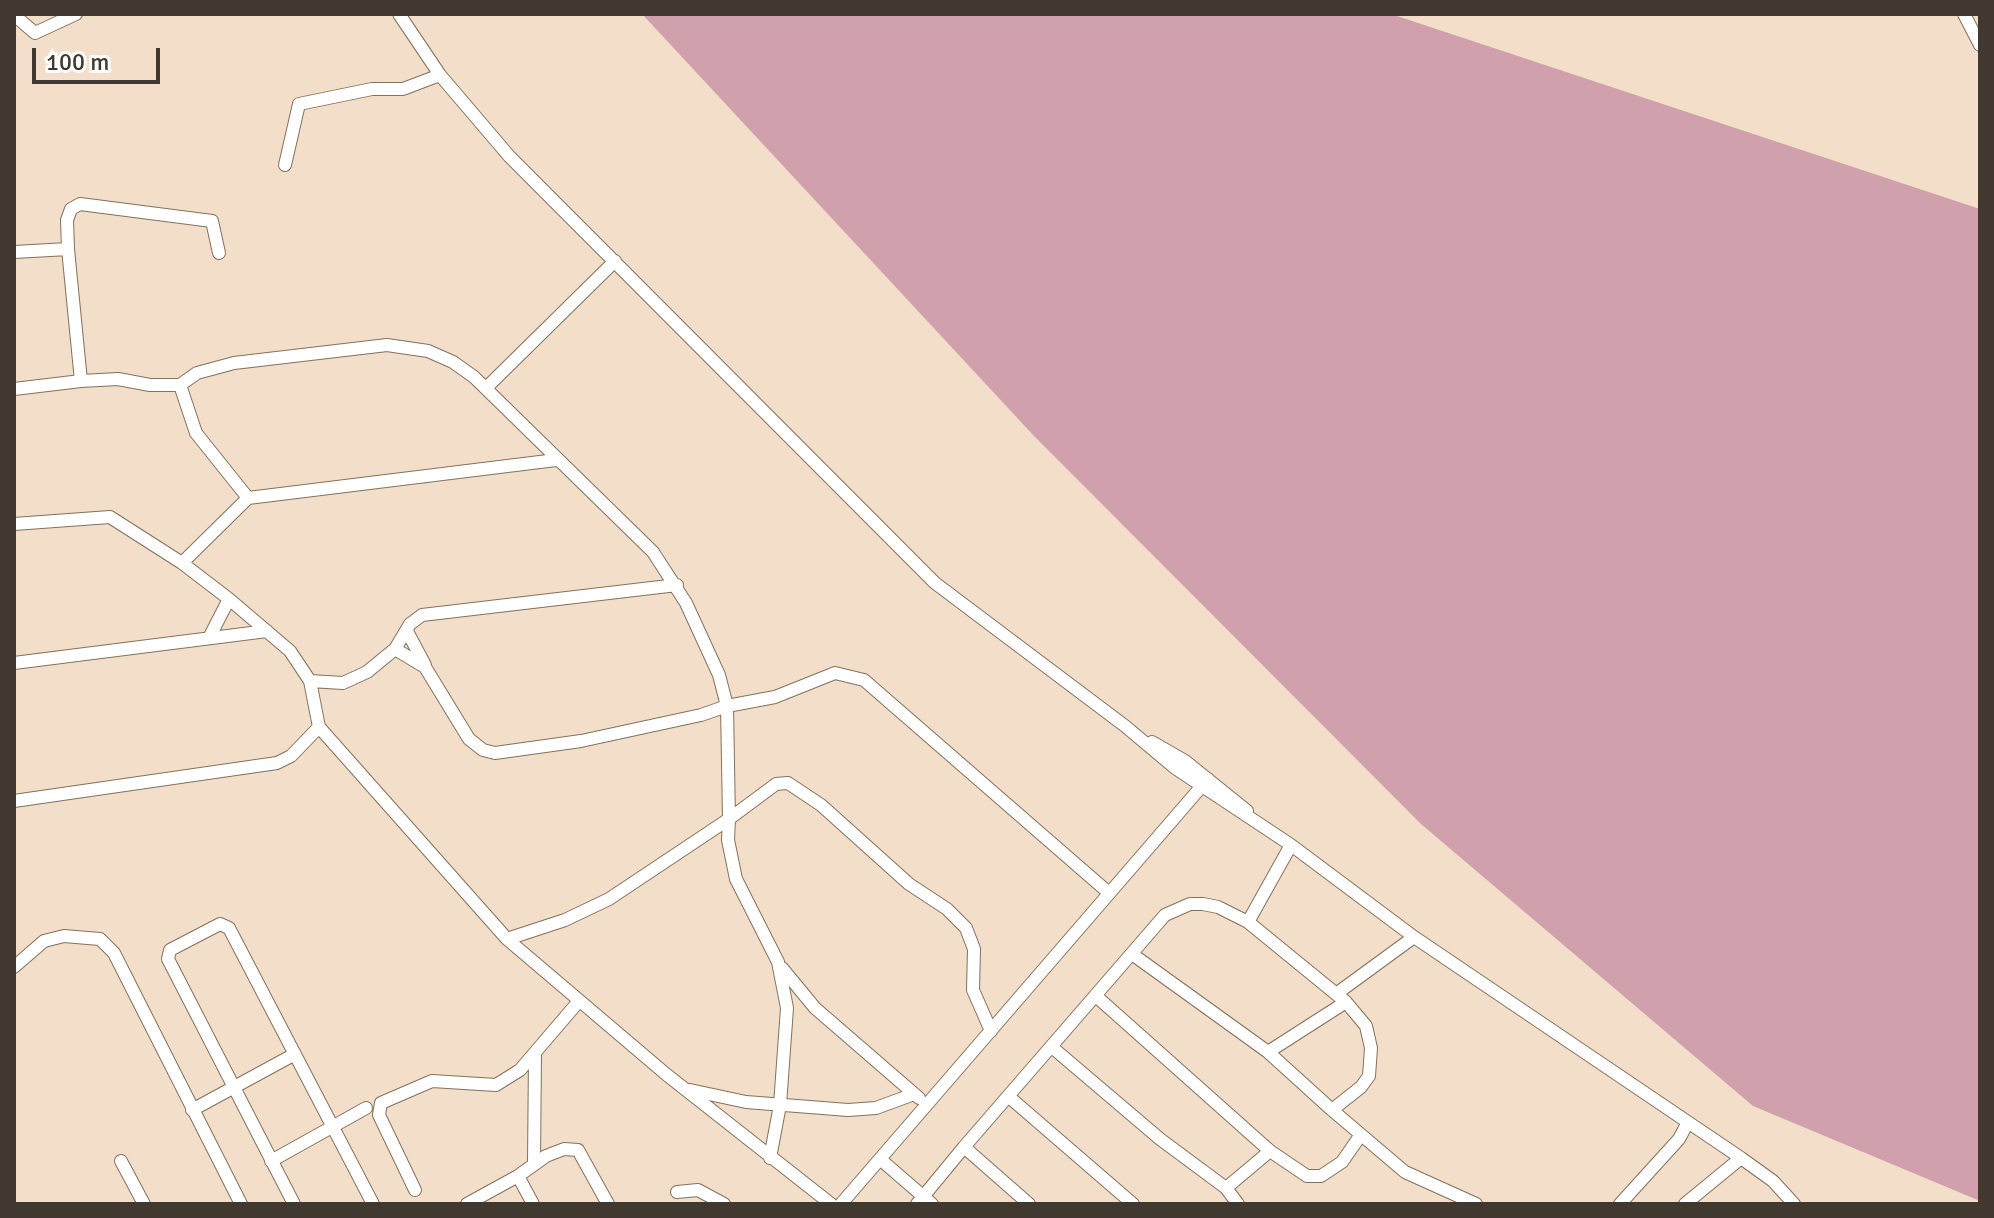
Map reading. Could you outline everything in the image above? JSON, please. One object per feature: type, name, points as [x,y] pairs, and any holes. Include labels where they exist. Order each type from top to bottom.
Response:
[{"type":"street","points":[[14,15],[35,33],[76,14]]},
{"type":"street","points":[[399,14],[440,75],[509,156],[935,583],[1270,832]]},
{"type":"street","points":[[1964,14],[1980,45]]},
{"type":"street","points":[[285,165],[299,104],[372,89],[403,89],[440,75]]},
{"type":"street","points":[[81,381],[68,249],[67,220],[71,209],[80,204],[212,221],[219,253]]},
{"type":"street","points":[[14,252],[68,249]]},
{"type":"street","points":[[486,388],[615,261]]},
{"type":"street","points":[[14,389],[118,379],[150,385],[180,385],[197,373],[234,363],[387,345],[428,351],[453,362],[486,388],[556,460],[643,541],[677,585],[719,675],[727,706],[728,840],[733,870],[778,962],[815,1008],[927,1104]]},
{"type":"street","points":[[180,385],[196,433],[248,498]]},
{"type":"street","points":[[182,563],[248,498],[556,460]]},
{"type":"street","points":[[14,524],[110,517],[182,563],[229,599],[290,651],[310,681],[319,727],[507,939],[822,1202]]},
{"type":"street","points":[[310,681],[343,683],[367,672],[395,649],[408,633],[410,624],[422,615],[677,585]]},
{"type":"street","points":[[209,638],[229,599]]},
{"type":"street","points":[[14,663],[267,631]]},
{"type":"street","points":[[408,633],[469,739],[483,750],[495,753],[581,741],[701,715],[727,706],[775,697],[835,673],[864,680],[1109,893]]},
{"type":"street","points":[[395,649],[425,667]]},
{"type":"street","points":[[1125,726],[1182,773],[1204,783],[1217,799],[1291,845],[1414,937],[1741,1158],[1773,1181],[1794,1204]]},
{"type":"street","points":[[14,801],[277,763],[291,756],[319,727]]},
{"type":"street","points":[[1182,773],[1189,801]]},
{"type":"street","points":[[507,939],[565,920],[609,899],[782,782],[793,785],[821,805],[909,884],[947,909],[966,928],[974,949],[973,990],[991,1031]]},
{"type":"street","points":[[841,1204],[1204,783]]},
{"type":"street","points":[[1189,801],[1217,799]]},
{"type":"street","points":[[1248,922],[1291,845]]},
{"type":"street","points":[[880,1159],[924,1201],[964,1147],[1053,1048],[1165,915],[1190,904],[1218,907],[1248,922],[1341,998],[1369,1035],[1371,1064],[1361,1087],[1332,1110]]},
{"type":"street","points":[[294,1204],[168,959],[170,950],[214,926],[225,925],[229,928],[373,1204]]},
{"type":"street","points":[[14,967],[44,941],[73,935],[100,939],[114,953],[241,1204]]},
{"type":"street","points":[[1268,1052],[1341,998],[1414,937]]},
{"type":"street","points":[[1132,954],[1268,1052],[1360,1136],[1405,1172],[1476,1204]]},
{"type":"street","points":[[770,1158],[770,1142],[780,1105],[787,1008],[778,962]]},
{"type":"street","points":[[1097,997],[1270,1151],[1307,1176],[1321,1176],[1342,1162],[1360,1136]]},
{"type":"street","points":[[415,1190],[379,1115],[381,1103],[432,1081],[496,1085],[520,1070],[535,1055],[579,1001]]},
{"type":"street","points":[[1053,1048],[1160,1139],[1226,1188],[1238,1204]]},
{"type":"street","points":[[192,1110],[295,1054]]},
{"type":"street","points":[[534,1162],[535,1055]]},
{"type":"street","points":[[683,1088],[717,1097],[848,1110],[876,1108],[914,1094]]},
{"type":"street","points":[[1008,1096],[1133,1204]]},
{"type":"street","points":[[271,1161],[366,1108]]},
{"type":"street","points":[[1620,1204],[1674,1145],[1687,1124]]},
{"type":"street","points":[[964,1147],[1029,1204]]},
{"type":"street","points":[[467,1204],[518,1176],[534,1162],[564,1149],[578,1150],[608,1204]]},
{"type":"street","points":[[1226,1188],[1270,1151]]},
{"type":"street","points":[[1685,1204],[1741,1158]]},
{"type":"street","points":[[121,1161],[144,1204]]},
{"type":"street","points":[[518,1176],[533,1204]]},
{"type":"street","points":[[677,1192],[698,1190],[724,1204]]},
{"type":"shaded area","points":[[642,14],[1391,14],[1980,209],[1980,1201],[1753,1106],[1421,824],[1034,436]]}]
